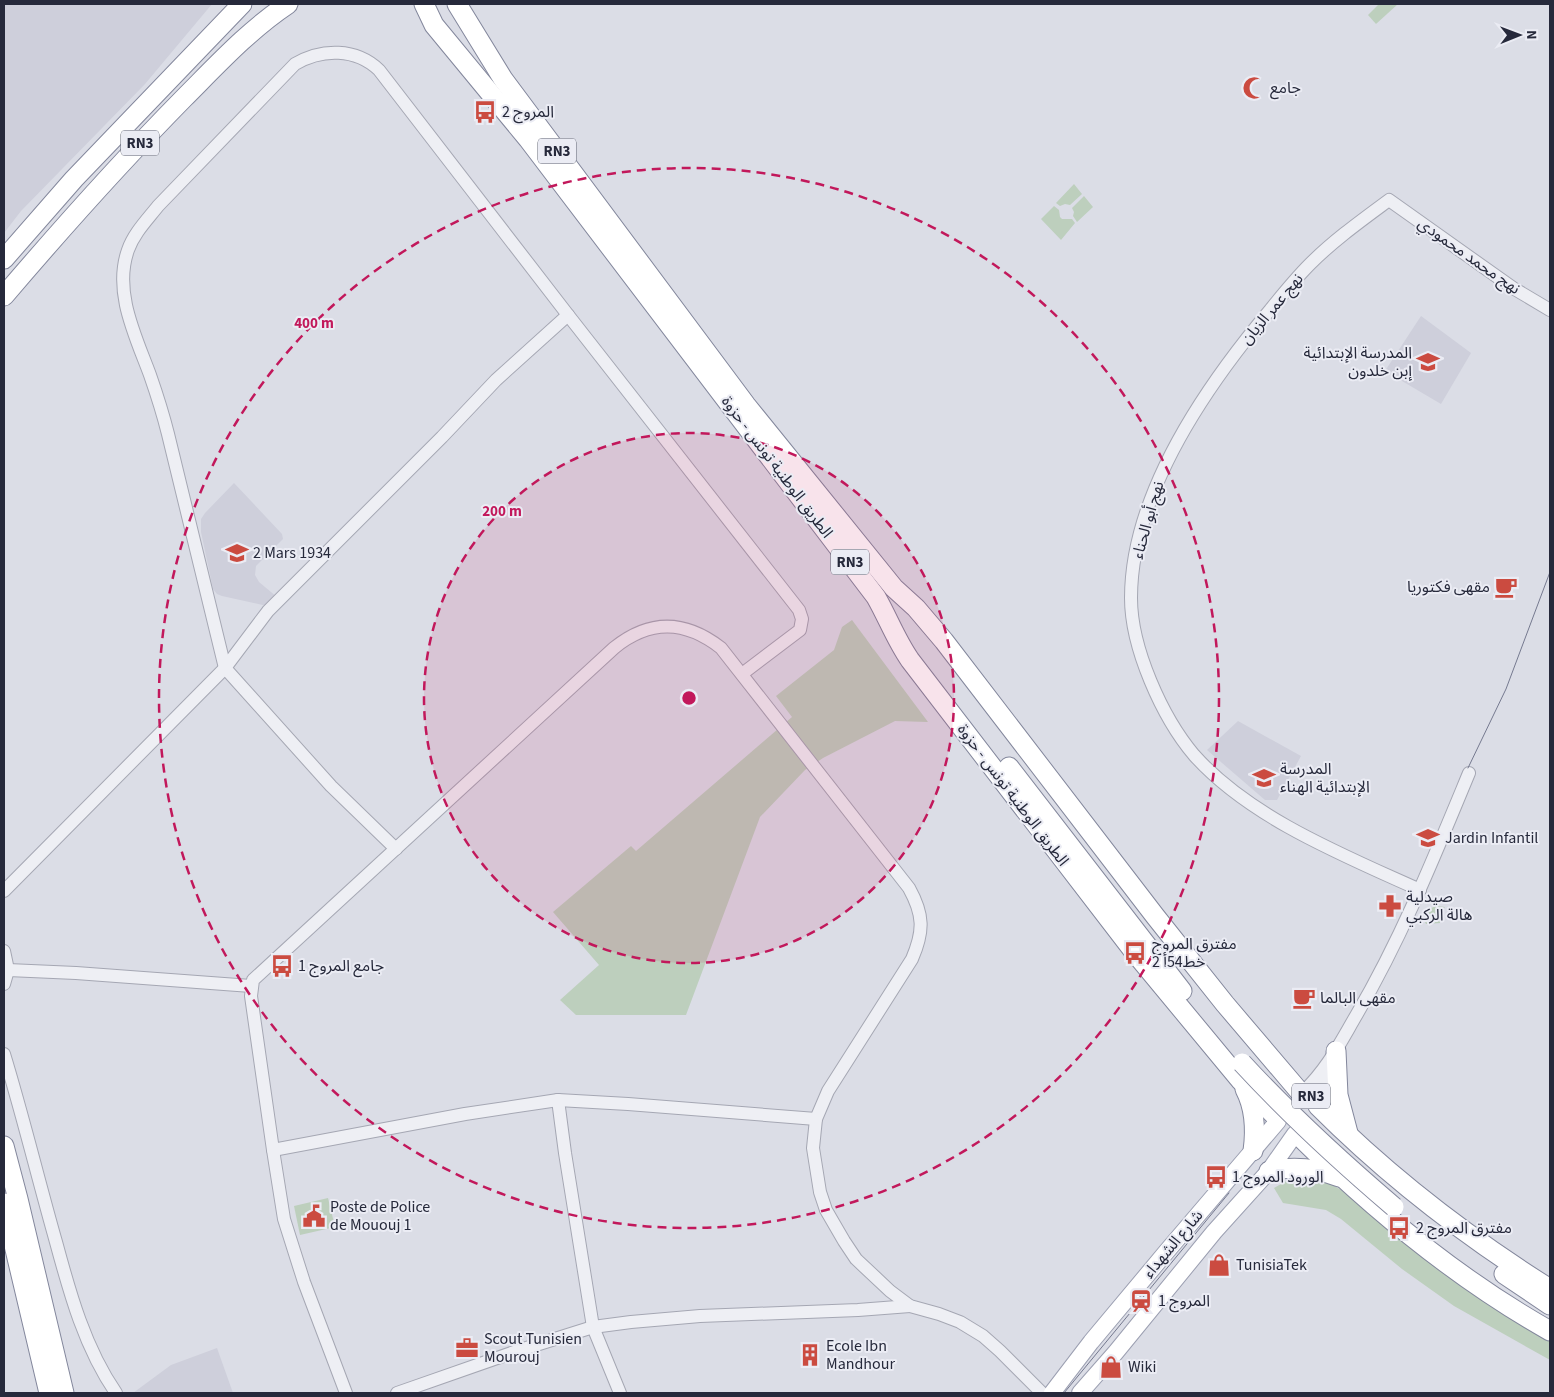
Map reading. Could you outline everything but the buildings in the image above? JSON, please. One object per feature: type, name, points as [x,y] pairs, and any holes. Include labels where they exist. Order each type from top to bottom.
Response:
[{"type":"highway","name":"RN3","points":[[4,296],[97,189],[225,55],[270,16],[288,4]]},
{"type":"highway","points":[[409,4],[434,25]]},
{"type":"highway","name":"الطريق الوطنية تونس - حزوة","points":[[424,4],[434,25],[528,140],[876,597],[1189,999],[1244,1065]]},
{"type":"highway","name":"الطريق الوطنية تونس - حزوة","points":[[457,4],[503,79],[746,405],[894,588],[916,608],[944,641],[1225,1004],[1309,1098]]},
{"type":"highway","name":"RN3","points":[[4,259],[74,179],[238,6]]},
{"type":"highway","points":[[894,588],[912,619],[1244,1065],[1305,1129],[1396,1201],[1456,1256],[1550,1318]]},
{"type":"highway","points":[[1333,1056],[1338,1095],[1349,1137]]},
{"type":"highway","name":"RN3","points":[[1244,1065],[1284,1130],[1296,1134],[1394,1224],[1446,1264],[1550,1331]]},
{"type":"highway","points":[[1244,1065],[1247,1092],[1254,1115],[1255,1139],[1253,1151]]},
{"type":"highway","name":"RN3","points":[[1277,1120],[1277,1107],[1283,1097],[1294,1092],[1309,1098],[1349,1137],[1394,1176],[1462,1230],[1550,1289]]},
{"type":"highway","name":"RN3","points":[[1296,1134],[1309,1132],[1314,1128],[1319,1118],[1309,1098]]},
{"type":"highway","points":[[4,1146],[64,1393]]},
{"type":"highway","points":[[1269,1171],[1301,1168],[1323,1172],[1343,1179]]},
{"type":"highway","points":[[1396,1201],[1550,1305]]},
{"type":"highway","points":[[4,1203],[49,1393]]},
{"type":"main road","name":"شارع الشهداء","points":[[1052,1393],[1091,1342],[1253,1151],[1277,1120]]},
{"type":"main road","name":"شارع الشهداء","points":[[1080,1393],[1214,1232],[1269,1171],[1296,1134]]},
{"type":"street","points":[[396,849],[331,786],[225,668],[159,400],[128,317],[124,293],[124,268],[128,250],[135,236],[158,206],[295,64],[306,58],[317,54],[340,53],[360,57],[375,66],[799,610],[802,619],[800,630],[742,674]]},
{"type":"street","name":"نهج محمد محمودي","points":[[1389,200],[1513,288],[1550,310]]},
{"type":"street","name":"نهج عمر الزيان","points":[[1179,440],[1218,377],[1246,339],[1294,281],[1330,245],[1389,200]]},
{"type":"street","points":[[4,891],[225,668],[268,611],[442,437],[496,380],[568,315]]},
{"type":"street","name":"نهج أبو الحناء","points":[[1179,440],[1163,470],[1148,508],[1135,554],[1131,598],[1135,632],[1148,674],[1162,707],[1195,756],[1226,785],[1276,820],[1346,856],[1420,890]]},
{"type":"street","points":[[346,1393],[304,1282],[284,1219],[272,1150],[252,1003],[251,986],[253,980],[585,674],[626,639],[650,628],[668,626],[682,628],[707,637],[721,648],[909,888],[920,908],[922,920],[920,936],[912,959],[828,1091],[816,1119],[813,1148],[820,1192],[835,1228],[856,1259],[890,1291],[910,1306]]},
{"type":"street","points":[[1309,1098],[1378,978],[1420,890],[1469,772]]},
{"type":"street","points":[[4,951],[8,970],[4,984]]},
{"type":"street","points":[[8,970],[251,986]]},
{"type":"street","points":[[4,1054],[66,1279],[90,1347],[102,1372],[116,1393]]},
{"type":"street","points":[[1309,1098],[1333,1056]]},
{"type":"street","points":[[272,1150],[465,1114],[558,1100],[816,1119]]},
{"type":"street","points":[[558,1100],[593,1327],[611,1376],[620,1393]]},
{"type":"street","points":[[397,1393],[593,1327],[700,1316],[858,1310],[910,1306],[953,1319],[982,1336],[1000,1351],[1042,1393]]},
{"type":"shaded area","points":[[4,4],[212,4],[145,84],[21,211],[4,233]]},
{"type":"shaded area","name":"المدرسة الإبتدائية إبن خلدون","points":[[1421,316],[1471,353],[1441,404],[1385,371]]},
{"type":"shaded area","name":"2 Mars 1934","points":[[234,483],[282,534],[283,539],[256,566],[255,575],[259,582],[277,597],[267,606],[222,596],[213,589],[201,532],[201,519]]},
{"type":"shaded area","name":"المدرسة الإبتدائية الهناء","points":[[1238,721],[1301,756],[1277,800],[1265,800],[1207,750]]},
{"type":"shaded area","points":[[217,1348],[233,1393],[133,1393],[171,1365]]},
{"type":"green space","points":[[1379,4],[1398,4],[1376,24],[1368,15]]},
{"type":"green space","points":[[1074,184],[1082,194],[1070,205],[1060,206],[1056,203]]},
{"type":"green space","points":[[1084,196],[1093,207],[1077,222],[1073,216],[1072,208]]},
{"type":"green space","points":[[1054,206],[1059,210],[1062,219],[1072,219],[1075,223],[1061,240],[1041,219]]},
{"type":"green space","points":[[852,620],[928,722],[895,721],[823,758],[805,770],[760,817],[686,1015],[576,1015],[560,1000],[599,965],[553,912],[631,846],[636,851],[792,717],[776,696],[834,650],[842,627]]},
{"type":"green space","points":[[1436,906],[1445,907],[1440,912],[1440,923],[1426,924],[1424,918],[1426,913]]},
{"type":"green space","points":[[1304,1177],[1322,1179],[1359,1200],[1550,1338],[1550,1360],[1454,1306],[1402,1269],[1341,1219],[1326,1210],[1283,1203],[1274,1188],[1288,1180]]},
{"type":"green space","name":"Poste de Police de Mououj 1","points":[[328,1198],[335,1227],[300,1235],[294,1206]]},
{"type":"tram line","points":[[1468,768],[1506,689],[1550,572]]},
{"type":"tram line","points":[[1064,1393],[1229,1193]]},
{"type":"place","name":"جامع","points":[[1254,88]]},
{"type":"place","name":"المروج 2","points":[[485,112]]},
{"type":"place","name":"المدرسة الإبتدائية إبن خلدون","points":[[1428,362]]},
{"type":"place","name":"2 Mars 1934","points":[[237,553]]},
{"type":"place","name":"مقهى فكتوريا","points":[[1506,587]]},
{"type":"place","name":"المدرسة الإبتدائية الهناء","points":[[1264,778]]},
{"type":"place","name":"Jardin Infantil","points":[[1428,838]]},
{"type":"place","name":"صيدلية هالة الركبي","points":[[1390,906]]},
{"type":"place","name":"مفترق المروج 2 خط54أ","points":[[1135,953]]},
{"type":"place","name":"جامع المروج 1","points":[[282,966]]},
{"type":"place","name":"مقهى البالما","points":[[1304,998]]},
{"type":"place","name":"الورود المروج 1","points":[[1216,1177]]},
{"type":"place","name":"Poste de Police de Mououj 1","points":[[314,1216]]},
{"type":"place","name":"مفترق المروج 2","points":[[1399,1228]]},
{"type":"place","name":"TunisiaTek","points":[[1219,1265]]},
{"type":"place","name":"المروج 1","points":[[1141,1301]]},
{"type":"place","name":"Scout Tunisien Mourouj","points":[[467,1348]]},
{"type":"place","name":"Ecole Ibn Mandhour","points":[[810,1355]]},
{"type":"place","name":"Wiki","points":[[1111,1367]]}]
